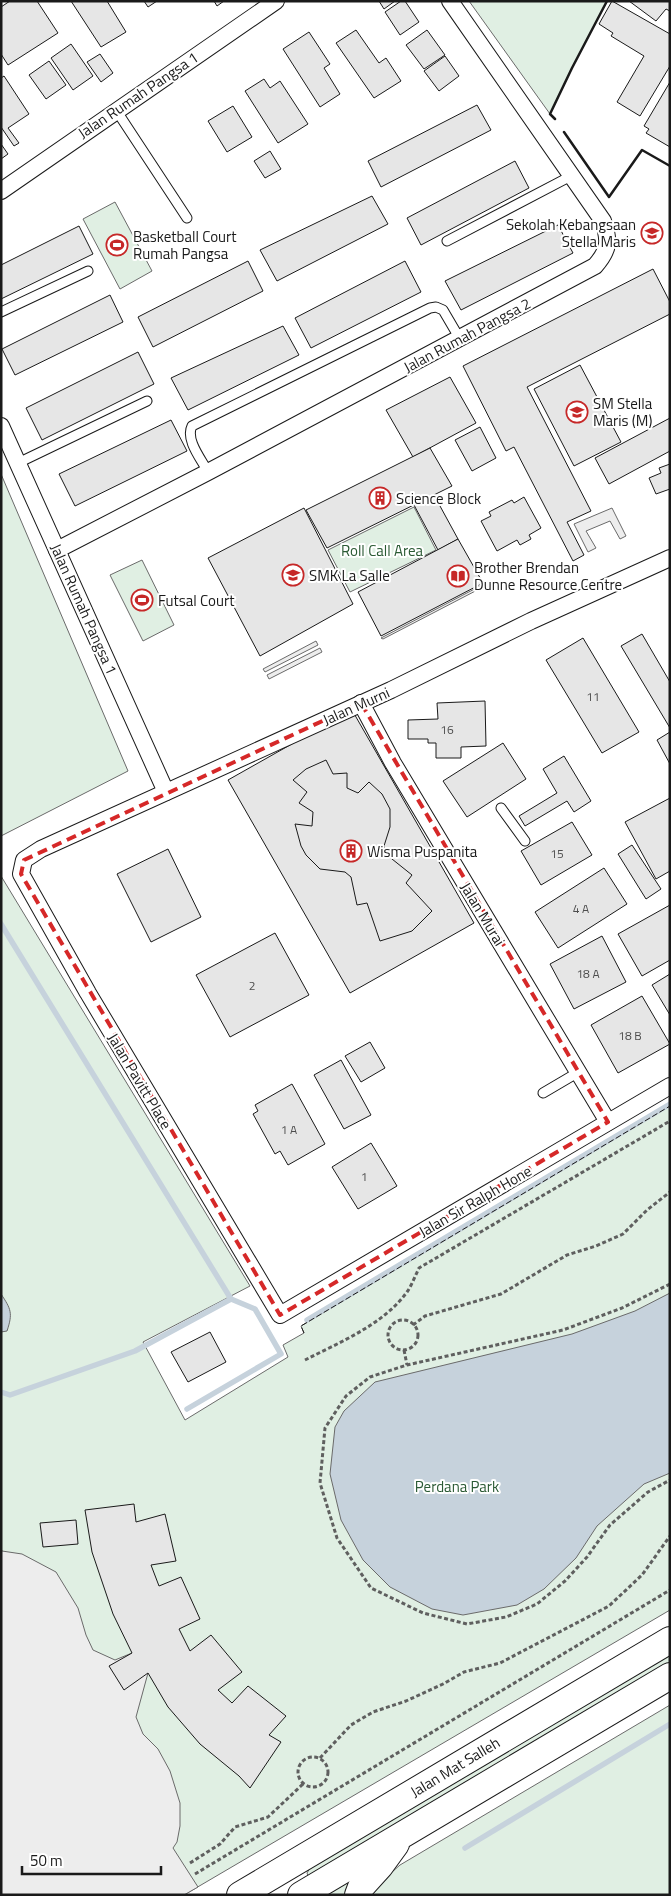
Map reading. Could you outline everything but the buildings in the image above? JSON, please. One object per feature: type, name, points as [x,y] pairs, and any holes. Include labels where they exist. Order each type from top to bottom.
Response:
[{"type":"main road","name":"Jalan Mat Salleh","points":[[240,1895],[670,1640]]},
{"type":"main road","name":"Jalan Mat Salleh","points":[[301,1895],[670,1676]]},
{"type":"main road","points":[[358,1895],[361,1888],[380,1866],[402,1835]]},
{"type":"street","name":"Jalan Rumah Pangsa 1","points":[[1,191],[276,1]]},
{"type":"street","name":"Jalan Rumah Pangsa 2","points":[[57,550],[460,339],[595,266],[603,257],[608,235],[603,221],[450,1]]},
{"type":"street","name":"Jalan Rumah Pangsa 1","points":[[1,426],[166,792]]},
{"type":"street","name":"Jalan Murni","points":[[41,849],[361,703],[532,621],[670,558]]},
{"type":"street","name":"Jalan Murai","points":[[361,703],[393,763],[608,1122]]},
{"type":"street","name":"Jalan Pavitt Place","points":[[41,849],[24,860],[21,874],[28,888],[88,993],[280,1315]]},
{"type":"street","name":"Jalan Sir Ralph Hone","points":[[280,1315],[670,1086]]},
{"type":"lane","points":[[116,110],[187,218]]},
{"type":"lane","points":[[447,241],[570,176]]},
{"type":"lane","points":[[1,312],[88,271]]},
{"type":"lane","points":[[208,472],[190,438],[189,432],[192,426],[430,308],[436,307],[443,310],[460,339]]},
{"type":"lane","points":[[18,463],[147,400]]},
{"type":"lane","points":[[501,808],[525,841]]},
{"type":"lane","points":[[542,1093],[577,1073]]},
{"type":"path","points":[[305,1360],[351,1337],[388,1313],[407,1292],[419,1268],[670,1121]]},
{"type":"path","points":[[413,1325],[425,1316],[501,1294],[568,1255],[596,1246],[623,1234],[646,1210],[670,1192]]},
{"type":"path","points":[[670,1284],[622,1308],[564,1330],[407,1365],[370,1376],[346,1396],[326,1428],[320,1483],[336,1538],[371,1588],[423,1613],[466,1624],[506,1617],[536,1604],[565,1581],[587,1557],[610,1525],[648,1492],[670,1480]]},
{"type":"path","points":[[402,1321],[410,1322],[418,1334],[416,1342],[411,1348],[404,1350],[396,1349],[391,1344],[388,1336],[394,1323],[402,1321]]},
{"type":"path","points":[[404,1350],[407,1365]]},
{"type":"path","points":[[320,1758],[351,1725],[373,1712],[406,1701],[464,1672],[500,1663],[609,1606],[642,1574],[670,1536]]},
{"type":"path","points":[[195,1874],[670,1590]]},
{"type":"path","points":[[310,1756],[320,1758],[327,1765],[328,1776],[326,1780],[318,1786],[312,1787],[303,1784],[298,1775],[299,1765],[305,1758],[310,1756]]},
{"type":"path","points":[[190,1863],[220,1844],[235,1828],[268,1817],[303,1784]]},
{"type":"highlighted area","points":[[361,703],[608,1122],[280,1315],[28,888],[21,874],[24,860]]},
{"type":"green space","points":[[469,1],[607,1],[550,114]]},
{"type":"green space","name":"Basketball Court Rumah Pangsa","points":[[115,202],[152,271],[120,289],[83,219]]},
{"type":"green space","points":[[1,474],[128,771],[1,836]]},
{"type":"green space","name":"Roll Call Area","points":[[414,507],[436,550],[350,592],[328,550]]},
{"type":"green space","name":"Futsal Court","points":[[142,560],[174,625],[143,641],[110,575]]},
{"type":"green space","name":"Perdana Park","points":[[1,876],[250,1286],[143,1342],[185,1420],[288,1357],[283,1345],[304,1333],[301,1326],[670,1106],[670,1610],[184,1895],[1,1895]]},
{"type":"green space","points":[[670,1651],[670,1664],[308,1876],[307,1873],[310,1868]]},
{"type":"green space","points":[[670,1705],[670,1895],[371,1895],[376,1886],[400,1865]]},
{"type":"green space","points":[[358,1874],[347,1895],[326,1895]]},
{"type":"shaded area","points":[[612,508],[626,536],[620,539],[610,521],[586,531],[596,548],[588,552],[574,524]]},
{"type":"shaded area","points":[[484,584],[485,586],[383,639],[381,638]]},
{"type":"shaded area","points":[[316,641],[318,645],[265,672],[263,669]]},
{"type":"shaded area","points":[[320,648],[322,652],[269,679],[267,675]]},
{"type":"shaded area","points":[[670,1293],[670,1473],[644,1484],[597,1526],[576,1558],[544,1589],[517,1605],[463,1615],[432,1609],[390,1587],[363,1560],[341,1520],[330,1474],[335,1427],[344,1411],[375,1382],[572,1334],[635,1311]]},
{"type":"shaded area","points":[[1,1294],[9,1308],[10,1320],[7,1331],[1,1332]]},
{"type":"shaded area","points":[[1,1549],[2,1551],[22,1554],[56,1572],[78,1608],[86,1635],[93,1650],[115,1660],[132,1653],[130,1668],[148,1673],[136,1717],[143,1734],[158,1749],[170,1771],[180,1803],[180,1826],[177,1842],[173,1848],[198,1887],[184,1895],[1,1895]]},
{"type":"waterway","points":[[1,924],[231,1299],[255,1309],[281,1354],[187,1409]]},
{"type":"waterway","points":[[307,1320],[670,1104]]},
{"type":"waterway","points":[[1,1392],[10,1395],[135,1351],[231,1299]]},
{"type":"waterway","points":[[465,1848],[670,1724]]},
{"type":"fence","points":[[304,1333],[301,1326],[670,1106]]},
{"type":"wall","points":[[555,119],[550,114],[607,1]]},
{"type":"wall","points":[[564,132],[609,197],[642,150],[670,166]]},
{"type":"place","name":"Sekolah Kebangsaan Stella Maris","points":[[652,233]]},
{"type":"place","name":"Basketball Court Rumah Pangsa","points":[[117,245]]},
{"type":"place","name":"SM Stella Maris (M)","points":[[577,412]]},
{"type":"place","name":"Science Block","points":[[380,498]]},
{"type":"place","name":"SMK La Salle","points":[[293,575]]},
{"type":"place","name":"Brother Brendan Dunne Resource Centre","points":[[458,576]]},
{"type":"place","name":"Futsal Court","points":[[142,600]]},
{"type":"place","name":"Wisma Puspanita","points":[[351,851]]}]
